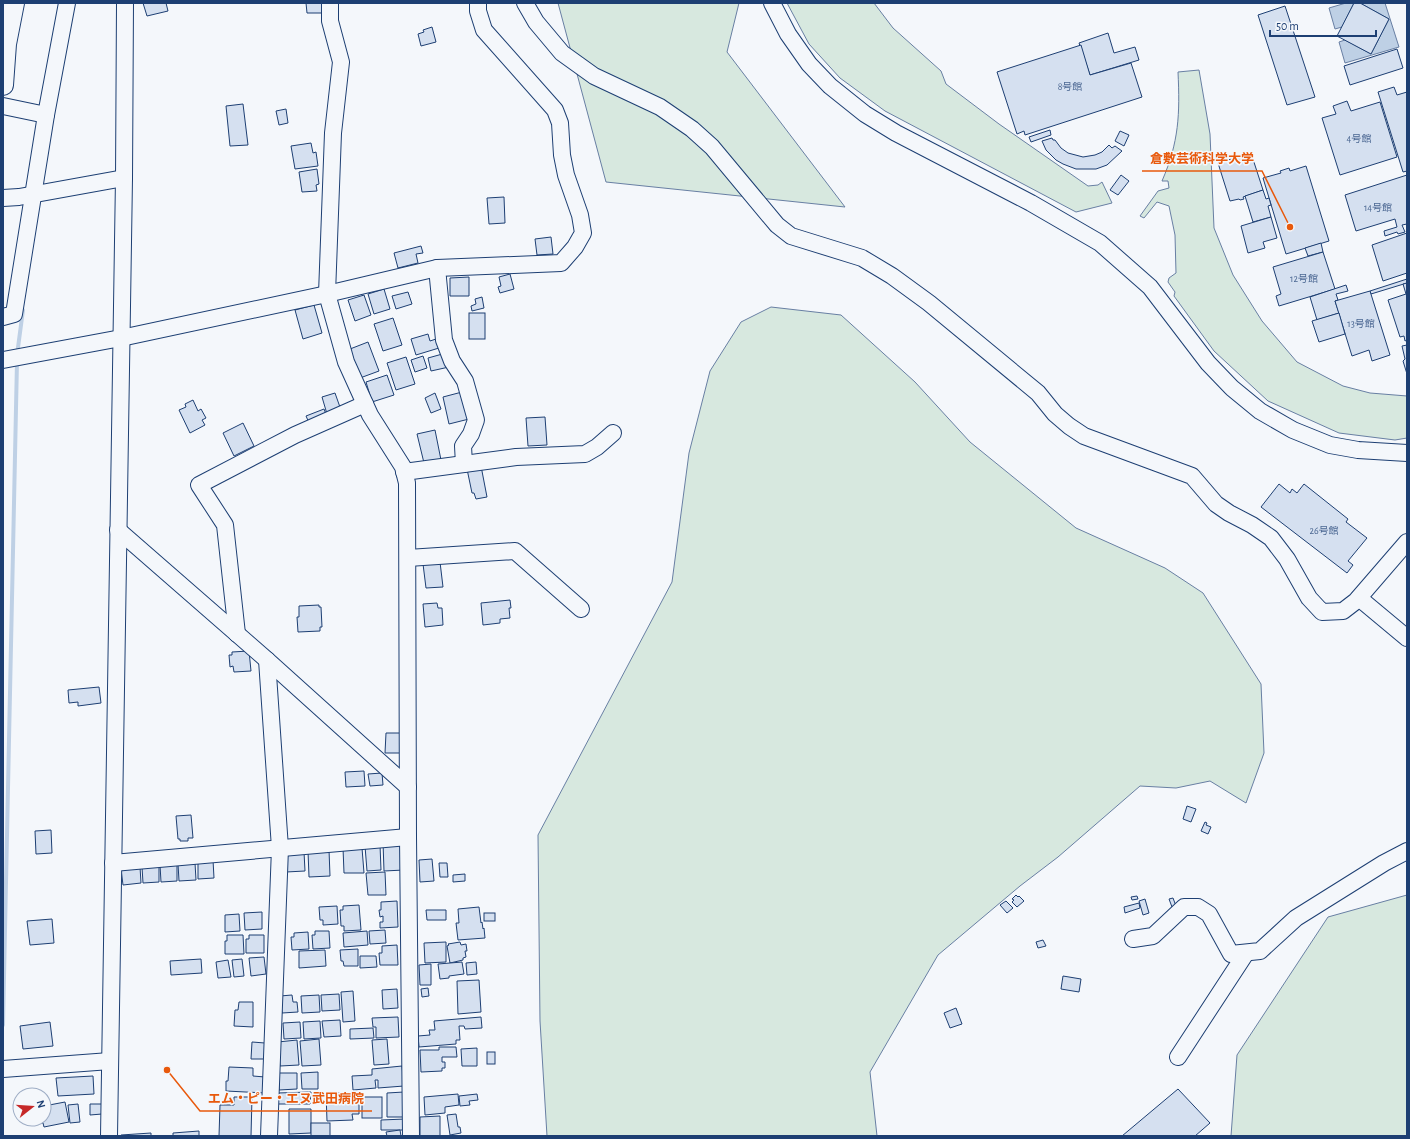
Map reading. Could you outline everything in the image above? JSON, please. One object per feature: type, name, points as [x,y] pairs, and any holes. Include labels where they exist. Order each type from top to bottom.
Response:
[{"type":"main road","points":[[3,85],[6,44],[14,3]]},
{"type":"street","points":[[3,317],[14,314],[46,115],[66,3]]},
{"type":"street","points":[[109,1136],[124,178],[125,3]]},
{"type":"street","points":[[330,3],[330,21],[341,62],[333,133],[327,294],[346,362],[370,415],[403,467],[408,483],[408,837],[411,1136]]},
{"type":"street","points":[[3,360],[121,338],[327,294],[437,268],[561,263],[575,247],[583,233],[580,215],[566,175],[562,155],[560,123],[556,110],[484,30],[478,11],[478,3]]},
{"type":"street","points":[[525,3],[536,22],[562,53],[594,76],[660,107],[692,129],[712,147],[777,225],[791,236],[862,258],[892,276],[929,303],[1038,393],[1055,414],[1084,436],[1192,476],[1216,504],[1271,538],[1287,559],[1309,598],[1322,612],[1343,612],[1359,598],[1407,542]]},
{"type":"street","points":[[772,3],[788,34],[809,64],[830,86],[865,114],[896,133],[1031,202],[1100,243],[1150,287],[1208,363],[1232,388],[1260,411],[1293,430],[1330,445],[1358,450],[1407,453]]},
{"type":"street","points":[[3,106],[46,115]]},
{"type":"street","points":[[3,198],[124,178]]},
{"type":"street","points":[[437,268],[444,340],[452,361],[465,381],[476,420],[471,434],[463,446],[464,464]]},
{"type":"street","points":[[236,634],[225,526],[199,485],[295,435],[365,404]]},
{"type":"street","points":[[404,472],[516,457],[585,454],[598,447],[613,433]]},
{"type":"street","points":[[118,530],[267,660],[408,787]]},
{"type":"street","points":[[408,558],[515,551],[581,609]]},
{"type":"street","points":[[1359,598],[1407,638]]},
{"type":"street","points":[[267,660],[280,848],[269,1136]]},
{"type":"street","points":[[113,863],[408,837]]},
{"type":"street","points":[[1133,939],[1153,936],[1184,907],[1198,907],[1209,914],[1231,954],[1260,951],[1296,918],[1384,863],[1407,851]]},
{"type":"street","points":[[1178,1057],[1246,953]]},
{"type":"street","points":[[3,1069],[110,1060]]},
{"type":"shaded area","points":[[558,3],[739,3],[727,52],[845,207],[606,182]]},
{"type":"shaded area","points":[[787,3],[874,3],[893,28],[941,71],[946,84],[999,124],[1088,186],[1098,185],[1102,182],[1112,203],[1076,212],[885,111],[840,78],[809,44]]},
{"type":"shaded area","points":[[1199,70],[1210,134],[1214,228],[1233,275],[1262,321],[1297,362],[1343,386],[1370,393],[1407,396],[1407,438],[1395,440],[1339,433],[1268,401],[1214,351],[1174,296],[1175,292],[1168,282],[1169,278],[1176,273],[1175,235],[1169,206],[1157,202],[1144,218],[1140,216],[1158,191],[1169,188],[1168,181],[1162,181],[1172,153],[1177,128],[1179,101],[1178,72]]},
{"type":"shaded area","points":[[771,307],[841,315],[915,382],[970,442],[1076,528],[1165,568],[1203,593],[1261,684],[1264,753],[1246,803],[1210,781],[1176,788],[1140,786],[1058,857],[1020,886],[938,955],[870,1072],[877,1136],[547,1136],[540,1021],[538,835],[672,582],[689,453],[710,371],[741,322]]},
{"type":"shaded area","points":[[1407,895],[1407,1136],[1231,1136],[1237,1055],[1328,917]]},
{"type":"water","points":[[1346,3],[1354,3],[1342,27],[1335,29],[1329,8]]},
{"type":"water","points":[[1360,3],[1385,3],[1399,47],[1345,63],[1339,42],[1345,40],[1371,54],[1389,19]]},
{"type":"building","points":[[143,3],[166,3],[168,11],[147,16]]},
{"type":"building","points":[[306,3],[325,3],[325,13],[307,13]]},
{"type":"building","points":[[1354,3],[1360,3],[1389,19],[1371,54],[1337,36]]},
{"type":"building","points":[[1285,6],[1315,97],[1287,105],[1258,15]]},
{"type":"building","points":[[432,27],[436,42],[421,46],[418,34],[424,32],[423,30]]},
{"type":"building","points":[[1108,33],[1114,53],[1135,47],[1139,60],[1090,75],[1079,43]]},
{"type":"building","points":[[1081,45],[1090,75],[1131,63],[1142,97],[1025,135],[1024,131],[1017,134],[997,72]]},
{"type":"building","points":[[1397,49],[1403,68],[1350,85],[1344,66]]},
{"type":"building","points":[[1394,87],[1397,95],[1407,92],[1407,171],[1403,172],[1378,92]]},
{"type":"building","points":[[1347,101],[1351,111],[1380,102],[1397,157],[1340,175],[1322,118],[1336,114],[1333,106]]},
{"type":"building","points":[[243,104],[248,145],[230,146],[226,106]]},
{"type":"building","points":[[286,109],[288,123],[279,125],[276,111]]},
{"type":"building","points":[[1050,130],[1051,135],[1031,142],[1029,137]]},
{"type":"building","points":[[1120,131],[1129,135],[1124,146],[1115,141]]},
{"type":"building","points":[[1052,138],[1068,153],[1083,157],[1102,152],[1109,145],[1112,148],[1115,146],[1122,151],[1107,165],[1096,169],[1076,169],[1056,160],[1046,150],[1042,141]]},
{"type":"building","points":[[311,143],[313,153],[316,152],[318,166],[295,169],[291,146]]},
{"type":"building","points":[[1251,153],[1263,190],[1243,197],[1244,199],[1230,201],[1218,163]]},
{"type":"building","points":[[1306,166],[1329,241],[1286,254],[1263,178],[1281,173],[1280,171],[1289,168],[1290,171]]},
{"type":"building","points":[[317,169],[319,184],[316,185],[317,191],[302,192],[299,172]]},
{"type":"building","points":[[1121,175],[1129,181],[1118,195],[1110,190]]},
{"type":"building","points":[[1407,175],[1407,224],[1402,225],[1405,232],[1398,234],[1397,232],[1385,236],[1384,231],[1397,227],[1395,219],[1356,231],[1345,195]]},
{"type":"building","points":[[1263,190],[1266,199],[1269,198],[1271,205],[1268,206],[1271,217],[1253,222],[1245,196]]},
{"type":"building","points":[[504,197],[505,223],[489,224],[487,198]]},
{"type":"building","points":[[1271,217],[1277,238],[1263,242],[1265,248],[1248,253],[1241,226]]},
{"type":"building","points":[[1407,233],[1407,273],[1383,281],[1372,245]]},
{"type":"building","points":[[551,237],[553,254],[537,255],[535,239]]},
{"type":"building","points":[[1321,243],[1323,252],[1308,256],[1305,248]]},
{"type":"building","points":[[421,246],[423,253],[416,254],[418,263],[398,268],[394,253]]},
{"type":"building","points":[[1323,252],[1335,289],[1279,306],[1276,296],[1281,294],[1273,267]]},
{"type":"building","points":[[510,274],[514,289],[500,293],[498,287],[501,286],[499,277]]},
{"type":"building","points":[[469,277],[469,296],[450,296],[450,278]]},
{"type":"building","points":[[1407,279],[1407,283],[1371,294],[1370,291]]},
{"type":"building","points":[[1407,283],[1407,340],[1405,341],[1404,336],[1400,337],[1388,300],[1406,294],[1403,284]]},
{"type":"building","points":[[1346,285],[1348,291],[1336,294],[1338,300],[1335,301],[1339,313],[1317,320],[1310,297]]},
{"type":"building","points":[[384,289],[390,309],[374,314],[368,294]]},
{"type":"building","points":[[1370,291],[1390,355],[1372,361],[1369,350],[1352,356],[1335,301]]},
{"type":"building","points":[[408,292],[412,304],[396,309],[392,296]]},
{"type":"building","points":[[364,295],[371,315],[355,321],[348,300]]},
{"type":"building","points":[[482,297],[484,308],[472,311],[471,306],[476,304],[475,299]]},
{"type":"building","points":[[314,305],[322,333],[303,339],[295,310]]},
{"type":"building","points":[[469,313],[485,313],[485,339],[469,339]]},
{"type":"building","points":[[1339,313],[1345,334],[1319,342],[1312,321]]},
{"type":"building","points":[[393,318],[402,345],[383,351],[374,324]]},
{"type":"building","points":[[428,334],[430,341],[436,339],[439,348],[416,355],[411,339]]},
{"type":"building","points":[[368,342],[379,371],[360,378],[350,349]]},
{"type":"building","points":[[1407,345],[1407,374],[1403,361],[1405,359],[1402,346]]},
{"type":"building","points":[[446,353],[449,367],[431,371],[428,358]]},
{"type":"building","points":[[423,356],[427,368],[415,372],[411,360]]},
{"type":"building","points":[[406,357],[415,384],[396,390],[387,363]]},
{"type":"building","points":[[387,375],[394,395],[372,402],[366,382]]},
{"type":"building","points":[[462,392],[469,419],[449,424],[443,397]]},
{"type":"building","points":[[335,393],[341,410],[327,414],[322,397]]},
{"type":"building","points":[[435,393],[441,409],[431,413],[425,398]]},
{"type":"building","points":[[193,400],[198,411],[201,409],[206,418],[202,420],[205,425],[190,433],[179,410],[186,407],[185,404]]},
{"type":"building","points":[[324,409],[328,419],[310,425],[306,416]]},
{"type":"building","points":[[545,417],[547,445],[528,446],[526,418]]},
{"type":"building","points":[[243,423],[254,446],[234,456],[223,433]]},
{"type":"building","points":[[435,430],[441,460],[424,463],[417,434]]},
{"type":"building","points":[[481,466],[487,497],[476,499],[474,493],[472,493],[467,469]]},
{"type":"building","points":[[1279,484],[1290,493],[1292,489],[1297,493],[1304,484],[1348,519],[1346,522],[1367,538],[1348,561],[1353,565],[1347,573],[1261,507]]},
{"type":"building","points":[[440,562],[443,587],[426,588],[423,564]]},
{"type":"building","points":[[510,600],[510,618],[500,619],[500,623],[483,625],[481,603]]},
{"type":"building","points":[[437,603],[438,608],[442,608],[443,625],[425,627],[423,604]]},
{"type":"building","points":[[319,605],[319,607],[321,607],[322,627],[320,627],[320,631],[298,632],[297,617],[299,617],[299,606]]},
{"type":"building","points":[[249,651],[251,671],[234,672],[233,666],[230,667],[229,655],[232,655],[232,652]]},
{"type":"building","points":[[99,687],[101,703],[78,706],[78,702],[69,703],[68,690]]},
{"type":"building","points":[[386,733],[402,733],[402,753],[385,753]]},
{"type":"building","points":[[364,771],[365,786],[346,787],[345,772]]},
{"type":"building","points":[[382,773],[383,785],[370,786],[368,774]]},
{"type":"building","points":[[1187,806],[1196,809],[1191,822],[1183,819]]},
{"type":"building","points":[[191,815],[193,838],[188,838],[188,841],[180,841],[180,839],[178,839],[176,816]]},
{"type":"building","points":[[1205,822],[1207,823],[1206,825],[1211,827],[1208,834],[1201,831]]},
{"type":"building","points":[[51,830],[52,853],[36,854],[35,831]]},
{"type":"building","points":[[383,842],[403,842],[404,870],[384,871]]},
{"type":"building","points":[[380,845],[381,870],[367,871],[365,846]]},
{"type":"building","points":[[343,848],[362,848],[364,873],[344,873]]},
{"type":"building","points":[[329,850],[330,876],[309,877],[308,851]]},
{"type":"building","points":[[304,852],[305,871],[286,872],[285,853]]},
{"type":"building","points":[[432,859],[434,881],[420,882],[419,860]]},
{"type":"building","points":[[213,860],[214,878],[198,879],[198,861]]},
{"type":"building","points":[[195,863],[196,880],[179,881],[178,864]]},
{"type":"building","points":[[439,863],[447,863],[448,877],[440,877]]},
{"type":"building","points":[[177,864],[177,881],[161,882],[160,865]]},
{"type":"building","points":[[159,866],[159,882],[143,883],[142,867]]},
{"type":"building","points":[[140,867],[141,883],[123,885],[121,869]]},
{"type":"building","points":[[385,872],[386,895],[368,895],[366,873]]},
{"type":"building","points":[[465,874],[465,881],[453,882],[453,875]]},
{"type":"building","points":[[1016,895],[1024,901],[1017,907],[1012,902],[1014,900],[1012,899]]},
{"type":"building","points":[[1137,896],[1138,899],[1132,900],[1131,897]]},
{"type":"building","points":[[1173,898],[1176,906],[1172,907],[1169,899]]},
{"type":"building","points":[[1145,899],[1149,913],[1143,915],[1139,901]]},
{"type":"building","points":[[397,901],[398,927],[380,928],[380,922],[383,922],[383,916],[380,917],[379,910],[381,910],[381,902]]},
{"type":"building","points":[[1006,901],[1013,908],[1007,913],[1000,905]]},
{"type":"building","points":[[1139,903],[1140,908],[1125,913],[1124,907]]},
{"type":"building","points":[[359,905],[361,930],[344,931],[344,926],[341,926],[340,910],[343,910],[343,906]]},
{"type":"building","points":[[337,906],[338,924],[323,925],[323,920],[320,920],[319,907]]},
{"type":"building","points":[[479,907],[485,938],[458,940],[456,923],[459,923],[458,909]]},
{"type":"building","points":[[426,910],[446,910],[446,920],[427,920]]},
{"type":"building","points":[[262,912],[262,929],[245,930],[244,913]]},
{"type":"building","points":[[484,913],[495,913],[495,921],[484,921]]},
{"type":"building","points":[[239,914],[240,931],[225,932],[225,915]]},
{"type":"building","points":[[52,919],[54,943],[30,945],[27,921]]},
{"type":"building","points":[[385,930],[386,943],[370,944],[369,931]]},
{"type":"building","points":[[315,931],[329,931],[330,948],[313,949],[312,935],[315,935]]},
{"type":"building","points":[[367,931],[368,945],[344,947],[343,933]]},
{"type":"building","points":[[308,932],[309,949],[292,950],[291,937],[294,937],[294,933]]},
{"type":"building","points":[[227,935],[243,935],[244,954],[225,954],[225,941],[227,941]]},
{"type":"building","points":[[249,935],[264,935],[264,953],[246,953],[246,939],[249,939]]},
{"type":"building","points":[[1043,940],[1046,946],[1038,948],[1036,942]]},
{"type":"building","points":[[446,942],[446,962],[425,963],[424,943]]},
{"type":"building","points":[[460,942],[461,945],[466,944],[466,957],[463,958],[463,960],[450,963],[447,946],[449,945],[448,944]]},
{"type":"building","points":[[397,945],[398,965],[380,965],[379,953],[382,953],[382,946]]},
{"type":"building","points":[[358,949],[358,966],[344,966],[343,961],[341,961],[340,950]]},
{"type":"building","points":[[325,950],[326,966],[299,968],[299,951]]},
{"type":"building","points":[[360,956],[376,956],[377,967],[360,968]]},
{"type":"building","points":[[264,957],[266,974],[251,976],[249,958]]},
{"type":"building","points":[[201,959],[202,973],[171,975],[170,961]]},
{"type":"building","points":[[242,959],[244,976],[234,977],[232,960]]},
{"type":"building","points":[[228,960],[231,977],[218,978],[216,962]]},
{"type":"building","points":[[462,962],[464,974],[440,979],[438,964]]},
{"type":"building","points":[[476,962],[477,974],[467,975],[466,963]]},
{"type":"building","points":[[431,964],[431,985],[420,985],[419,965]]},
{"type":"building","points":[[1063,976],[1081,979],[1079,992],[1061,989]]},
{"type":"building","points":[[479,980],[481,1012],[458,1014],[457,981]]},
{"type":"building","points":[[428,988],[429,996],[422,997],[421,989]]},
{"type":"building","points":[[397,989],[398,1008],[383,1009],[382,990]]},
{"type":"building","points":[[353,991],[355,1021],[343,1022],[341,992]]},
{"type":"building","points":[[339,994],[340,1010],[322,1011],[321,995]]},
{"type":"building","points":[[292,995],[293,1002],[297,1002],[298,1012],[282,1013],[280,996]]},
{"type":"building","points":[[319,995],[320,1012],[302,1013],[301,996]]},
{"type":"building","points":[[239,1002],[253,1002],[253,1027],[234,1026],[235,1010],[238,1010]]},
{"type":"building","points":[[956,1008],[962,1024],[950,1028],[944,1013]]},
{"type":"building","points":[[398,1017],[399,1037],[376,1038],[376,1027],[373,1027],[372,1018]]},
{"type":"building","points":[[481,1017],[482,1028],[465,1029],[464,1026],[459,1026],[460,1040],[456,1040],[456,1044],[419,1047],[418,1036],[430,1035],[429,1030],[435,1030],[434,1021]]},
{"type":"building","points":[[340,1020],[341,1036],[324,1037],[322,1021]]},
{"type":"building","points":[[320,1021],[321,1038],[304,1039],[303,1022]]},
{"type":"building","points":[[50,1022],[53,1046],[23,1049],[20,1026]]},
{"type":"building","points":[[300,1022],[301,1038],[284,1039],[283,1023]]},
{"type":"building","points":[[373,1028],[374,1038],[350,1039],[350,1029]]},
{"type":"building","points":[[319,1039],[321,1065],[302,1066],[300,1041]]},
{"type":"building","points":[[387,1039],[389,1064],[374,1065],[372,1040]]},
{"type":"building","points":[[297,1040],[299,1065],[280,1066],[278,1042]]},
{"type":"building","points":[[252,1042],[265,1043],[265,1059],[251,1059]]},
{"type":"building","points":[[439,1047],[456,1047],[457,1057],[442,1057],[442,1062],[445,1062],[445,1068],[442,1068],[442,1071],[421,1072],[420,1050],[439,1050]]},
{"type":"building","points":[[477,1048],[477,1066],[462,1066],[461,1049]]},
{"type":"building","points":[[487,1052],[495,1052],[495,1064],[487,1064]]},
{"type":"building","points":[[402,1066],[404,1086],[378,1088],[378,1080],[375,1080],[376,1088],[353,1090],[352,1076],[372,1075],[372,1069]]},
{"type":"building","points":[[229,1067],[253,1068],[253,1076],[265,1077],[265,1093],[226,1091],[226,1081],[228,1081]]},
{"type":"building","points":[[318,1072],[318,1089],[302,1089],[301,1073]]},
{"type":"building","points":[[279,1073],[297,1073],[297,1089],[279,1090]]},
{"type":"building","points":[[93,1076],[94,1094],[58,1096],[56,1078]]},
{"type":"building","points":[[1178,1089],[1210,1123],[1195,1136],[1122,1136]]},
{"type":"building","points":[[311,1092],[310,1104],[278,1104],[277,1093]]},
{"type":"building","points":[[404,1092],[405,1117],[387,1117],[387,1093]]},
{"type":"building","points":[[326,1093],[359,1093],[359,1114],[352,1114],[353,1120],[327,1121]]},
{"type":"building","points":[[458,1094],[459,1105],[445,1107],[445,1113],[425,1115],[424,1097]]},
{"type":"building","points":[[477,1094],[478,1100],[469,1101],[470,1105],[460,1106],[459,1096]]},
{"type":"building","points":[[234,1097],[252,1097],[251,1136],[219,1136],[220,1105],[234,1105]]},
{"type":"building","points":[[362,1097],[382,1097],[382,1118],[362,1118]]},
{"type":"building","points":[[65,1102],[69,1122],[52,1125],[52,1104]]},
{"type":"building","points":[[78,1104],[80,1122],[70,1123],[68,1105]]},
{"type":"building","points":[[90,1104],[102,1104],[102,1114],[90,1115]]},
{"type":"building","points":[[289,1109],[311,1109],[311,1133],[289,1134]]},
{"type":"building","points":[[456,1114],[458,1127],[460,1127],[461,1133],[450,1135],[447,1115]]},
{"type":"building","points":[[440,1116],[440,1136],[420,1136],[420,1117]]},
{"type":"building","points":[[405,1119],[406,1130],[381,1130],[381,1120]]},
{"type":"building","points":[[311,1123],[330,1123],[330,1136],[311,1136]]},
{"type":"building","points":[[400,1130],[401,1136],[387,1136],[386,1132]]},
{"type":"building","points":[[199,1131],[199,1136],[173,1136],[173,1133]]},
{"type":"building","points":[[151,1133],[151,1136],[121,1136],[121,1135]]},
{"type":"waterway","points":[[17,355],[23,310]]},
{"type":"waterway","points":[[3,1025],[17,361]]},
{"type":"place","name":"倉敷芸術科学大学","points":[[1290,227]]},
{"type":"place","name":"エム・ピー・エヌ武田病院","points":[[167,1070]]}]
